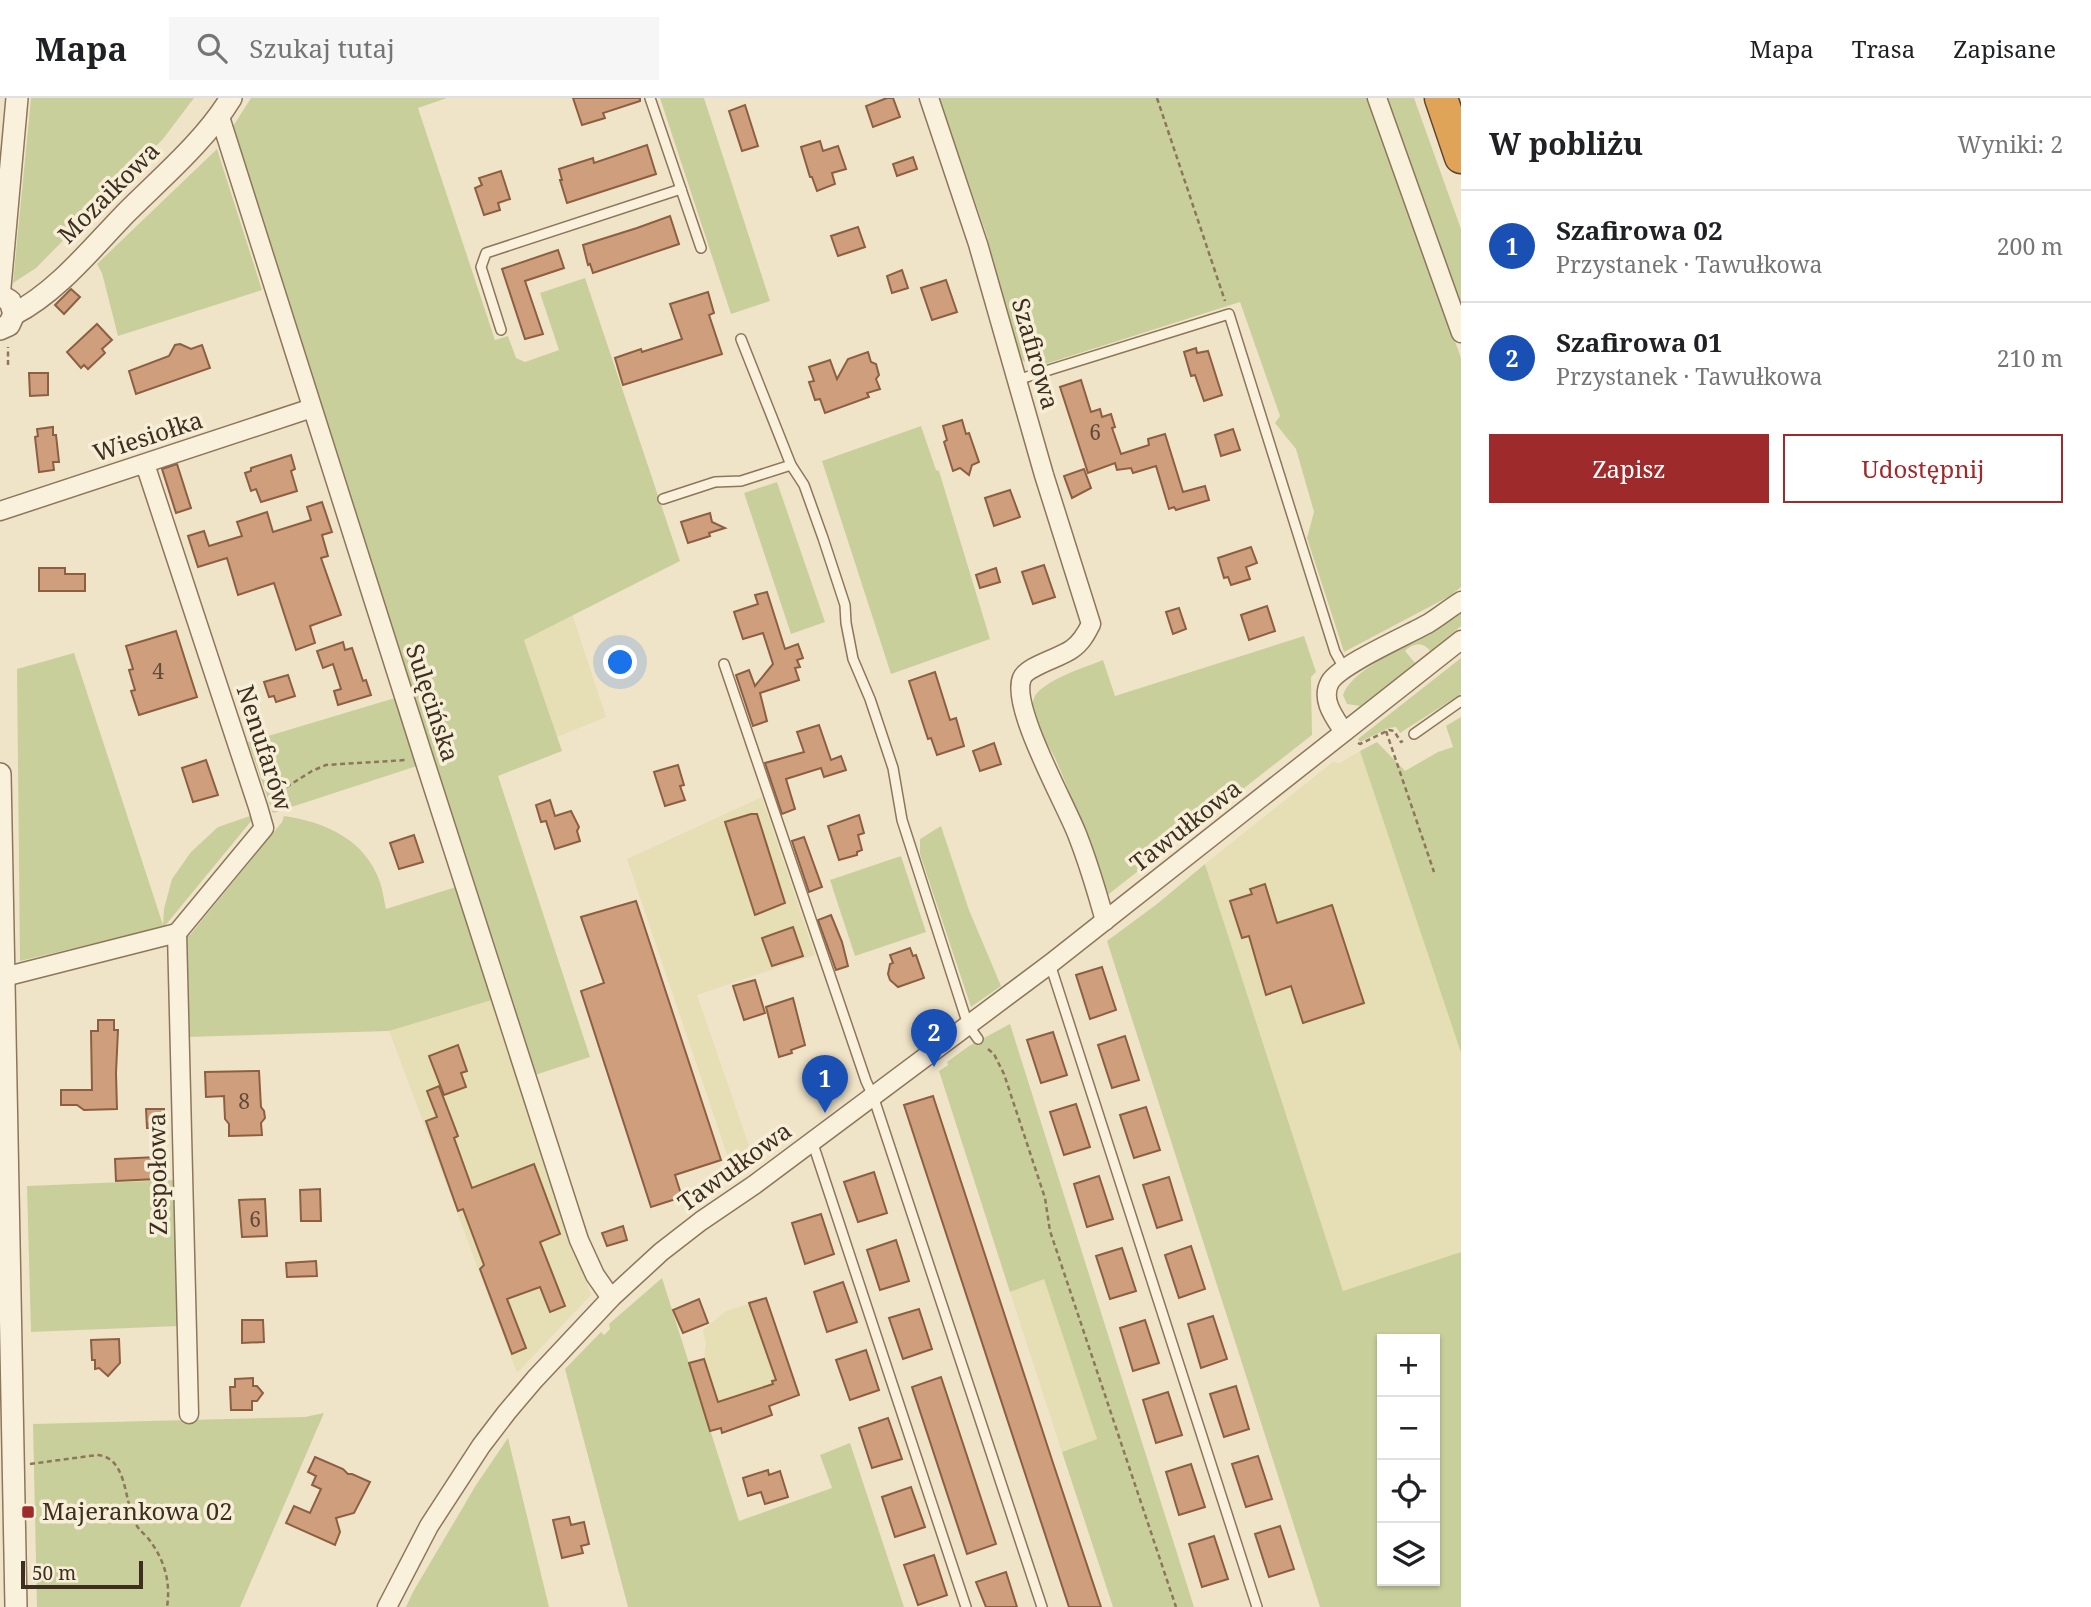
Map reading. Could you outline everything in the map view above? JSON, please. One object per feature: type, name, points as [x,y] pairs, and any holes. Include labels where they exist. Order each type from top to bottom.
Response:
[{"type":"highway","points":[[1441,98],[1461,158]]},
{"type":"street","points":[[0,287],[17,98]]},
{"type":"street","name":"Mozaikowa","points":[[7,321],[44,296],[220,117],[231,98]]},
{"type":"street","name":"Szafirowa","points":[[929,98],[978,244],[1044,475],[1091,624],[1074,648],[1026,671],[1020,683],[1029,730],[1071,820],[1105,921]]},
{"type":"street","points":[[1377,98],[1461,333]]},
{"type":"street","name":"Sulęcińska","points":[[220,117],[579,1240],[595,1275],[611,1298]]},
{"type":"street","points":[[0,295],[10,301],[7,321]]},
{"type":"street","name":"Wiesiołka","points":[[0,511],[312,408]]},
{"type":"street","name":"Nenufarów","points":[[145,464],[264,828],[177,933]]},
{"type":"street","points":[[1349,735],[1330,712],[1327,700],[1330,682],[1344,668],[1429,623],[1461,601]]},
{"type":"street","name":"Tawułkowa","points":[[387,1607],[429,1526],[481,1446],[534,1379],[611,1298],[661,1252],[873,1096],[973,1032],[1050,964],[1349,735],[1461,640]]},
{"type":"street","points":[[0,774],[8,1552],[16,1607]]},
{"type":"street","points":[[4,977],[177,933]]},
{"type":"street","name":"Zespołowa","points":[[177,933],[188,1414]]},
{"type":"lane","points":[[650,98],[701,248]]},
{"type":"lane","points":[[501,330],[481,267],[486,253],[681,189]]},
{"type":"lane","points":[[1017,380],[1229,314],[1335,652],[1344,668]]},
{"type":"lane","points":[[741,339],[790,465],[804,485],[845,605],[853,659],[870,699],[892,768],[902,820],[973,1032]]},
{"type":"lane","points":[[663,499],[715,482],[741,481],[790,465]]},
{"type":"lane","points":[[724,664],[861,1068],[873,1096],[1042,1607]]},
{"type":"lane","points":[[1413,734],[1461,701]]},
{"type":"lane","points":[[1050,964],[1257,1607]]},
{"type":"lane","points":[[812,1141],[966,1607]]},
{"type":"path","points":[[1157,98],[1229,314]]},
{"type":"path","points":[[1349,735],[1360,744],[1386,731],[1394,731],[1401,743],[1413,734]]},
{"type":"path","points":[[1386,731],[1434,872]]},
{"type":"path","points":[[258,807],[279,791],[326,765],[424,759]]},
{"type":"path","points":[[973,1032],[995,1054],[1004,1074],[1045,1198],[1049,1231],[1176,1607]]},
{"type":"path","points":[[30,1464],[96,1455],[106,1456],[111,1460],[118,1468],[124,1483],[132,1516],[138,1528],[157,1551],[164,1566],[170,1592],[167,1607]]},
{"type":"shaded area","points":[[572,614],[606,717],[557,737],[524,640]]},
{"type":"shaded area","points":[[1360,751],[1461,1053],[1461,1252],[1343,1291],[1205,864],[1333,762],[1340,763]]},
{"type":"shaded area","points":[[762,797],[815,955],[697,995],[755,1163],[735,1178],[627,859]]},
{"type":"shaded area","points":[[495,999],[591,1295],[517,1373],[389,1031]]},
{"type":"shaded area","points":[[1044,1278],[1097,1439],[1062,1452],[1010,1292]]},
{"type":"shaded area","points":[[766,1298],[799,1395],[769,1405],[772,1415],[722,1433],[720,1428],[710,1431],[689,1363],[704,1358],[706,1344],[703,1330],[726,1311]]},
{"type":"green space","points":[[31,98],[194,98],[163,139],[36,268],[13,283]]},
{"type":"green space","points":[[251,98],[447,98],[418,108],[495,340],[508,336],[516,358],[525,362],[559,350],[540,293],[585,278],[680,561],[524,640],[562,751],[498,776],[590,1057],[532,1076],[230,131]]},
{"type":"green space","points":[[660,98],[704,98],[770,301],[731,314]]},
{"type":"green space","points":[[939,98],[1369,98],[1461,358],[1461,587],[1450,596],[1344,652],[1307,538],[1314,512],[1296,449],[1275,423],[1280,416],[1240,302],[1036,367],[1017,357],[987,236]]},
{"type":"green space","points":[[1386,98],[1414,98],[1461,229],[1461,311]]},
{"type":"green space","points":[[217,149],[262,290],[118,336],[102,273],[97,264]]},
{"type":"green space","points":[[921,426],[936,470],[939,471],[990,639],[891,674],[822,461]]},
{"type":"green space","points":[[777,482],[825,622],[791,634],[744,493]]},
{"type":"green space","points":[[1461,611],[1461,626],[1430,651],[1421,645],[1414,645],[1405,651],[1415,663],[1360,706],[1347,704],[1343,695],[1355,678]]},
{"type":"green space","points":[[1304,636],[1316,672],[1311,677],[1312,735],[1105,897],[1069,790],[1034,721],[1032,706],[1038,692],[1065,675],[1103,660],[1115,696]]},
{"type":"green space","points":[[74,653],[163,925],[172,879],[191,852],[218,827],[250,816],[252,820],[164,927],[20,961],[17,669]]},
{"type":"green space","points":[[1461,658],[1461,694],[1400,733],[1396,727],[1389,728],[1360,742],[1358,739]]},
{"type":"green space","points":[[395,698],[417,766],[273,813],[248,742]]},
{"type":"green space","points":[[1461,717],[1461,1053],[1360,751],[1377,742],[1405,771],[1438,752],[1453,747],[1446,726]]},
{"type":"green space","points":[[284,816],[328,828],[354,844],[373,867],[380,882],[386,909],[456,887],[495,999],[389,1031],[187,1037],[185,938],[282,822]]},
{"type":"green space","points":[[941,826],[969,910],[1001,986],[971,1007],[920,854],[920,839]]},
{"type":"green space","points":[[901,856],[926,932],[855,956],[830,880]]},
{"type":"green space","points":[[1205,864],[1343,1291],[1461,1252],[1461,1607],[1320,1607],[1107,941]]},
{"type":"green space","points":[[1010,1024],[1194,1607],[1113,1607],[1062,1452],[1097,1439],[1044,1279],[1010,1292],[939,1071],[969,1046]]},
{"type":"green space","points":[[173,1180],[179,1326],[31,1332],[27,1186]]},
{"type":"green space","points":[[662,1278],[739,1521],[832,1488],[820,1455],[850,1443],[904,1607],[628,1607],[565,1369],[601,1332],[604,1335],[610,1329],[609,1324]]},
{"type":"green space","points":[[324,1413],[240,1607],[37,1607],[33,1424],[305,1417]]},
{"type":"green space","points":[[508,1438],[549,1607],[406,1607],[476,1485]]},
{"type":"building","points":[[573,98],[640,98],[640,101],[603,113],[605,118],[582,125]]},
{"type":"building","points":[[893,98],[900,117],[873,127],[866,106]]},
{"type":"building","points":[[745,105],[758,146],[742,151],[729,111]]},
{"type":"building","points":[[820,141],[823,151],[838,146],[846,169],[832,173],[835,184],[817,191],[801,147]]},
{"type":"building","points":[[647,145],[656,174],[567,203],[559,169],[593,158],[594,163]]},
{"type":"building","points":[[913,157],[917,169],[897,176],[893,164]]},
{"type":"building","points":[[501,171],[510,199],[498,203],[500,210],[484,215],[475,188],[482,185],[479,178]]},
{"type":"building","points":[[670,216],[679,244],[593,273],[583,245]]},
{"type":"building","points":[[858,227],[865,247],[838,256],[831,236]]},
{"type":"building","points":[[558,250],[564,268],[525,281],[543,334],[525,339],[502,269]]},
{"type":"building","points":[[902,270],[908,288],[892,293],[887,276]]},
{"type":"building","points":[[946,280],[957,312],[932,320],[921,288]]},
{"type":"building","points":[[71,289],[80,297],[64,314],[55,305]]},
{"type":"building","points":[[708,292],[714,313],[709,315],[722,354],[623,385],[615,358],[682,339],[670,304]]},
{"type":"building","points":[[97,324],[112,340],[102,349],[105,353],[88,369],[84,365],[81,368],[67,352]]},
{"type":"building","points":[[180,344],[191,349],[202,345],[210,368],[136,394],[129,371],[169,356],[175,345]]},
{"type":"building","points":[[1196,348],[1197,353],[1208,351],[1222,395],[1204,401],[1195,375],[1191,376],[1184,352]]},
{"type":"building","points":[[868,352],[871,362],[876,364],[879,375],[876,379],[880,389],[867,393],[869,397],[825,413],[820,399],[815,400],[809,382],[814,381],[809,367],[830,360],[837,379],[848,359]]},
{"type":"building","points":[[29,373],[48,373],[48,395],[30,396]]},
{"type":"building","points":[[1081,380],[1091,412],[1100,409],[1102,417],[1111,414],[1115,427],[1112,428],[1121,454],[1149,445],[1148,439],[1165,434],[1183,492],[1205,486],[1209,500],[1176,510],[1174,507],[1169,509],[1156,466],[1133,473],[1131,468],[1117,470],[1115,463],[1088,473],[1060,387]]},
{"type":"building","points":[[962,420],[979,462],[972,465],[969,475],[960,468],[953,471],[944,442],[947,440],[943,426]]},
{"type":"building","points":[[53,427],[59,462],[53,462],[54,470],[39,472],[35,437],[38,436],[37,429]]},
{"type":"building","points":[[1233,429],[1240,450],[1221,456],[1215,435]]},
{"type":"building","points":[[291,455],[295,469],[291,471],[297,491],[261,502],[256,489],[251,491],[245,473],[251,471],[251,468]]},
{"type":"building","points":[[177,464],[191,508],[176,513],[162,469]]},
{"type":"building","points":[[1084,469],[1091,488],[1072,498],[1064,476]]},
{"type":"building","points":[[1010,490],[1020,517],[994,526],[985,498]]},
{"type":"building","points":[[322,502],[332,532],[322,535],[328,556],[321,558],[341,615],[310,626],[315,643],[296,650],[274,583],[238,595],[227,558],[198,567],[188,536],[204,531],[209,546],[242,536],[237,522],[267,512],[273,532],[311,520],[307,507]]},
{"type":"building","points":[[710,513],[712,522],[725,528],[688,543],[681,522]]},
{"type":"building","points":[[1251,547],[1257,563],[1246,567],[1250,579],[1231,585],[1228,577],[1224,578],[1218,558]]},
{"type":"building","points":[[1044,565],[1055,597],[1033,604],[1022,572]]},
{"type":"building","points":[[39,568],[65,568],[65,574],[85,574],[85,591],[39,591]]},
{"type":"building","points":[[996,568],[1000,582],[980,588],[976,575]]},
{"type":"building","points":[[767,592],[785,649],[798,644],[803,658],[797,660],[800,667],[795,668],[799,680],[760,693],[767,721],[753,726],[736,675],[749,670],[755,686],[773,664],[763,633],[743,639],[734,612],[758,604],[755,595]]},
{"type":"building","points":[[1267,606],[1275,631],[1249,640],[1241,615]]},
{"type":"building","points":[[1179,608],[1186,629],[1173,634],[1166,612]]},
{"type":"building","points":[[176,631],[197,697],[139,715],[131,691],[135,690],[129,670],[133,669],[126,646]]},
{"type":"building","points":[[343,642],[345,650],[352,648],[363,681],[366,680],[371,695],[338,705],[334,691],[341,689],[333,664],[323,668],[317,651]]},
{"type":"building","points":[[935,672],[950,720],[956,718],[964,746],[937,755],[931,738],[928,739],[909,681]]},
{"type":"building","points":[[288,675],[295,696],[276,702],[274,696],[269,697],[264,682]]},
{"type":"building","points":[[819,725],[831,760],[841,756],[846,770],[824,777],[821,768],[786,779],[795,809],[782,814],[765,763],[804,752],[797,732]]},
{"type":"building","points":[[994,743],[1001,764],[980,771],[973,751]]},
{"type":"building","points":[[206,760],[218,795],[193,802],[182,768]]},
{"type":"building","points":[[678,765],[684,785],[680,786],[685,800],[665,806],[654,772]]},
{"type":"building","points":[[550,800],[555,816],[571,811],[579,827],[577,831],[580,841],[555,849],[546,821],[541,822],[536,805]]},
{"type":"building","points":[[757,814],[785,903],[755,915],[725,822]]},
{"type":"building","points":[[859,815],[864,833],[858,835],[862,850],[857,852],[857,855],[839,860],[828,826]]},
{"type":"building","points":[[414,835],[423,862],[399,869],[390,843]]},
{"type":"building","points":[[804,837],[822,887],[809,892],[792,841]]},
{"type":"building","points":[[1265,884],[1277,923],[1332,905],[1364,1003],[1303,1023],[1291,986],[1266,995],[1249,936],[1242,938],[1230,901],[1252,894],[1250,889]]},
{"type":"building","points":[[636,901],[721,1160],[675,1175],[682,1197],[651,1207],[581,991],[604,983],[581,917]]},
{"type":"building","points":[[831,915],[848,966],[836,970],[818,920]]},
{"type":"building","points":[[793,927],[803,956],[772,966],[762,938]]},
{"type":"building","points":[[910,948],[913,956],[916,955],[924,978],[898,987],[888,974],[890,964],[893,963],[890,955]]},
{"type":"building","points":[[1102,967],[1116,1010],[1090,1019],[1076,975]]},
{"type":"building","points":[[755,980],[765,1013],[744,1020],[733,986]]},
{"type":"building","points":[[793,998],[805,1045],[779,1057],[766,1007]]},
{"type":"building","points":[[98,1020],[114,1020],[114,1030],[118,1030],[117,1109],[84,1110],[77,1105],[61,1105],[61,1090],[92,1090],[91,1031],[98,1031]]},
{"type":"building","points":[[1053,1032],[1067,1075],[1041,1083],[1027,1040]]},
{"type":"building","points":[[1125,1036],[1139,1080],[1112,1088],[1098,1045]]},
{"type":"building","points":[[458,1045],[467,1071],[461,1073],[466,1087],[444,1095],[429,1056]]},
{"type":"building","points":[[259,1071],[261,1107],[265,1118],[261,1123],[262,1135],[229,1136],[224,1096],[206,1097],[205,1072]]},
{"type":"building","points":[[439,1086],[458,1136],[454,1138],[472,1188],[534,1164],[560,1234],[540,1242],[565,1306],[550,1312],[540,1287],[507,1299],[526,1348],[512,1354],[480,1269],[484,1265],[463,1209],[458,1211],[426,1121],[437,1117],[427,1091]]},
{"type":"building","points":[[933,1096],[1101,1607],[1069,1607],[919,1151],[904,1105]]},
{"type":"building","points":[[1076,1104],[1090,1147],[1064,1155],[1050,1112]]},
{"type":"building","points":[[1146,1107],[1160,1150],[1134,1158],[1120,1115]]},
{"type":"building","points":[[146,1109],[164,1109],[164,1128],[147,1128]]},
{"type":"building","points":[[157,1157],[157,1179],[116,1181],[115,1159]]},
{"type":"building","points":[[874,1172],[887,1213],[858,1222],[844,1182]]},
{"type":"building","points":[[1099,1176],[1113,1219],[1087,1227],[1074,1184]]},
{"type":"building","points":[[1169,1177],[1182,1220],[1157,1228],[1143,1185]]},
{"type":"building","points":[[320,1189],[321,1221],[301,1221],[300,1190]]},
{"type":"building","points":[[265,1199],[267,1236],[242,1237],[239,1200]]},
{"type":"building","points":[[821,1214],[834,1254],[805,1264],[792,1223]]},
{"type":"building","points":[[623,1226],[627,1240],[607,1246],[602,1233]]},
{"type":"building","points":[[896,1240],[909,1281],[880,1290],[867,1250]]},
{"type":"building","points":[[1191,1246],[1205,1289],[1179,1298],[1165,1255]]},
{"type":"building","points":[[1122,1248],[1136,1291],[1110,1299],[1096,1256]]},
{"type":"building","points":[[316,1261],[317,1276],[287,1277],[286,1263]]},
{"type":"building","points":[[843,1282],[857,1322],[827,1332],[814,1292]]},
{"type":"building","points":[[766,1298],[799,1395],[769,1406],[772,1415],[722,1433],[721,1428],[710,1431],[689,1363],[704,1359],[718,1402],[773,1384],[772,1381],[776,1380],[749,1303]]},
{"type":"building","points":[[699,1299],[708,1323],[683,1333],[673,1310]]},
{"type":"building","points":[[919,1309],[932,1349],[903,1359],[889,1318]]},
{"type":"building","points":[[1213,1316],[1227,1359],[1201,1368],[1188,1324]]},
{"type":"building","points":[[242,1320],[263,1320],[264,1342],[242,1343]]},
{"type":"building","points":[[1145,1320],[1159,1363],[1133,1371],[1120,1328]]},
{"type":"building","points":[[119,1339],[120,1363],[108,1376],[99,1368],[95,1369],[91,1340]]},
{"type":"building","points":[[866,1350],[879,1390],[850,1400],[836,1360]]},
{"type":"building","points":[[941,1377],[996,1544],[967,1554],[912,1387]]},
{"type":"building","points":[[253,1378],[253,1386],[257,1386],[263,1393],[257,1401],[252,1401],[252,1410],[231,1410],[230,1387],[235,1387],[235,1379]]},
{"type":"building","points":[[1236,1386],[1249,1429],[1224,1437],[1210,1394]]},
{"type":"building","points":[[1168,1392],[1182,1435],[1156,1443],[1143,1400]]},
{"type":"building","points":[[888,1418],[902,1459],[872,1468],[859,1428]]},
{"type":"building","points":[[1258,1456],[1272,1499],[1246,1507],[1232,1464]]},
{"type":"building","points":[[315,1457],[370,1482],[354,1513],[336,1518],[340,1532],[335,1545],[286,1523],[294,1506],[310,1513],[321,1489],[312,1485],[316,1476],[308,1472]]},
{"type":"building","points":[[1191,1464],[1205,1507],[1179,1515],[1166,1472]]},
{"type":"building","points":[[768,1470],[769,1475],[780,1471],[788,1497],[765,1504],[761,1492],[748,1496],[743,1478]]},
{"type":"building","points":[[911,1487],[925,1527],[895,1537],[882,1497]]},
{"type":"building","points":[[569,1517],[571,1525],[584,1522],[589,1544],[581,1546],[583,1553],[562,1558],[553,1520]]},
{"type":"building","points":[[1280,1526],[1294,1569],[1269,1577],[1255,1534]]},
{"type":"building","points":[[1214,1536],[1228,1579],[1202,1587],[1189,1544]]},
{"type":"building","points":[[934,1555],[947,1595],[918,1605],[904,1565]]},
{"type":"building","points":[[1006,1572],[1017,1607],[986,1607],[976,1582]]},
{"type":"place","name":"Szafirowa 01","points":[[934,1067]]},
{"type":"place","name":"Szafirowa 02","points":[[825,1113]]},
{"type":"place","name":"Majerankowa 02","points":[[28,1512]]}]
